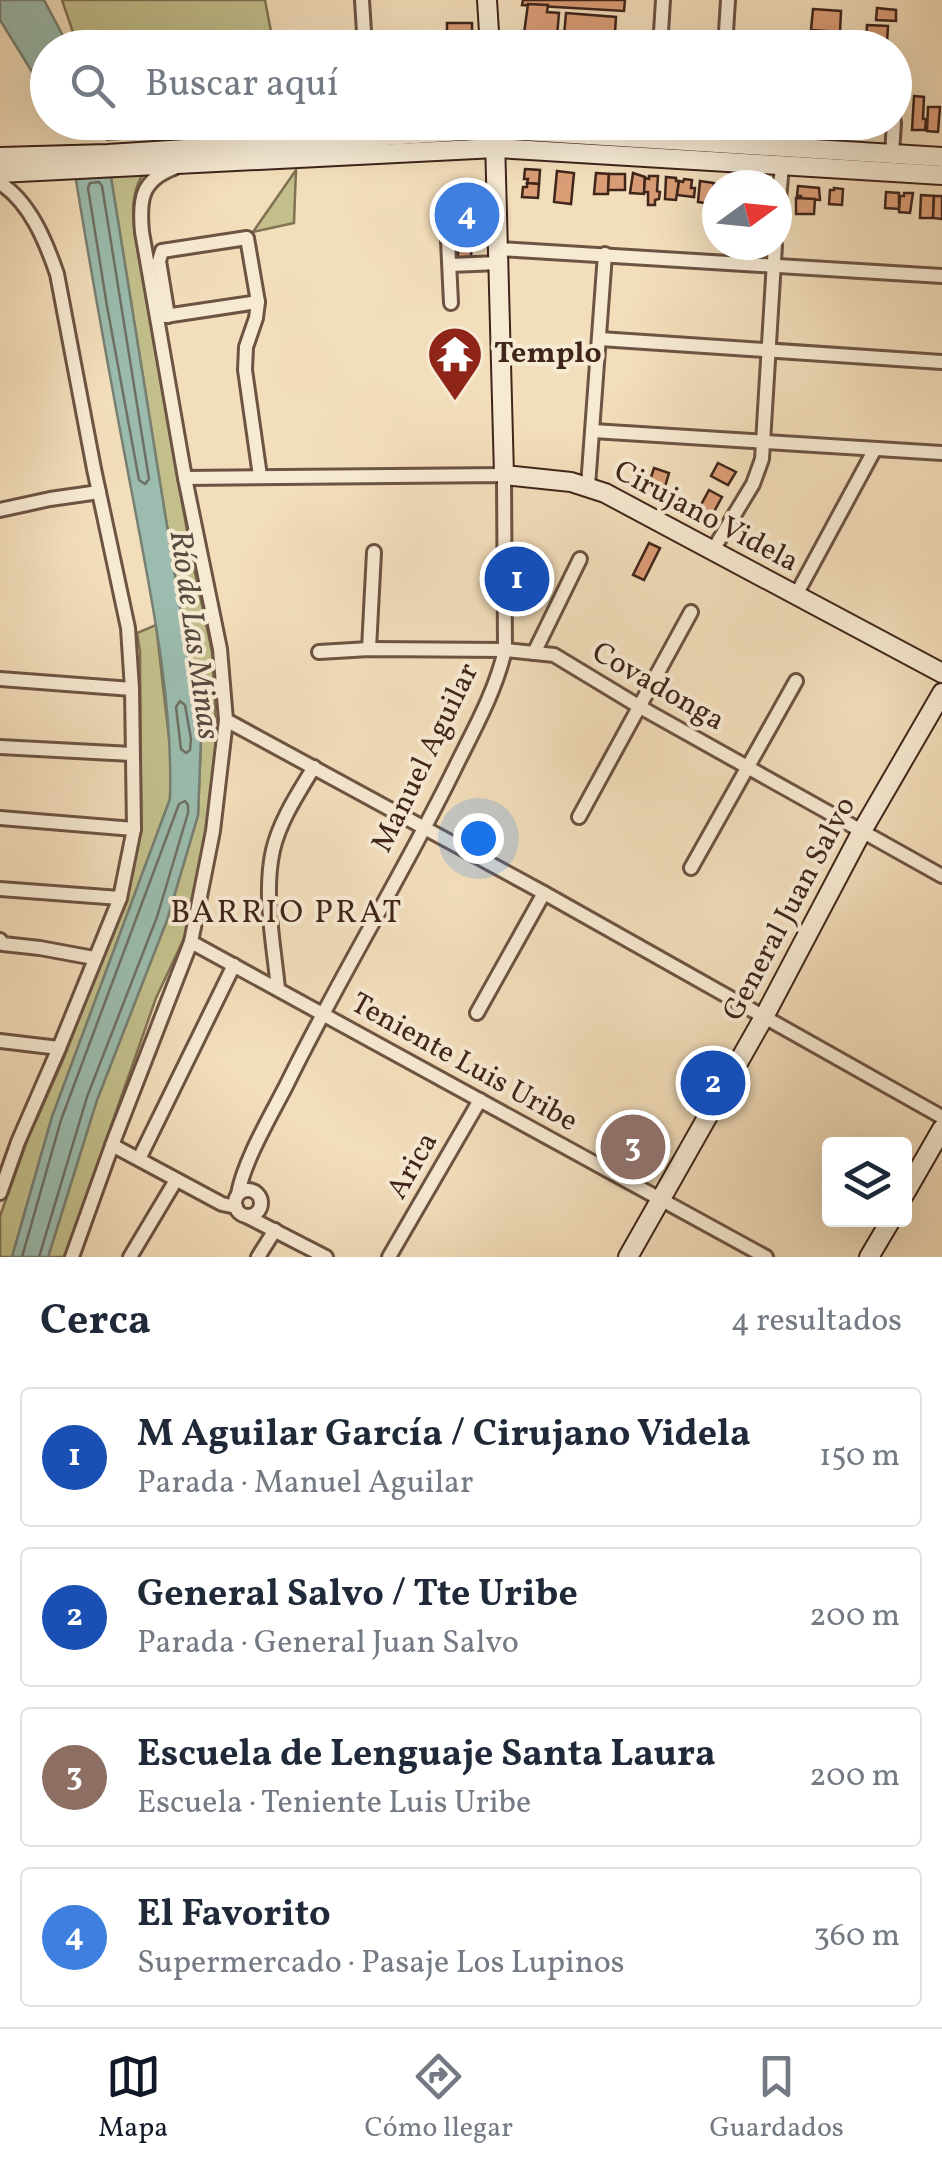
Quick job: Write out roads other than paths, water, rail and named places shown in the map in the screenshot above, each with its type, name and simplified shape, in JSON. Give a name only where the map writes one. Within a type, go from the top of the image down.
[{"type":"main road","points":[[488,0],[489,30]]},
{"type":"main road","points":[[0,172],[44,164],[339,140]]},
{"type":"main road","points":[[109,161],[188,164],[352,140]]},
{"type":"main road","points":[[406,140],[942,175]]},
{"type":"main road","name":"Manuel Aguilar","points":[[495,140],[504,475]]},
{"type":"main road","points":[[708,140],[942,157]]},
{"type":"main road","points":[[0,157],[44,164]]},
{"type":"main road","name":"Cirujano Videla","points":[[504,475],[571,482],[617,498],[942,673]]},
{"type":"main road","name":"General Juan Salvo","points":[[628,1257],[942,693]]},
{"type":"main road","points":[[912,1181],[942,1129]]},
{"type":"main road","points":[[869,1257],[887,1227]]},
{"type":"street","points":[[362,0],[364,30]]},
{"type":"street","points":[[661,30],[663,0]]},
{"type":"street","points":[[727,30],[728,0]]},
{"type":"street","points":[[892,154],[893,140]]},
{"type":"street","points":[[163,316],[144,245],[143,196],[155,178],[188,164]]},
{"type":"street","points":[[782,165],[782,170]]},
{"type":"street","points":[[0,184],[24,206],[52,262],[128,628],[134,829],[120,898],[59,1048],[5,1161],[0,1193]]},
{"type":"street","points":[[446,200],[450,303]]},
{"type":"street","points":[[72,1257],[191,942],[212,831],[226,720],[220,649],[185,478],[163,316],[159,261],[162,251],[247,238],[258,302],[245,362],[260,476]]},
{"type":"street","points":[[588,486],[605,254]]},
{"type":"street","points":[[450,265],[499,256],[605,254],[942,276]]},
{"type":"street","points":[[713,550],[757,475],[774,260]]},
{"type":"street","points":[[163,316],[258,302]]},
{"type":"street","points":[[600,339],[942,362]]},
{"type":"street","points":[[593,431],[942,453]]},
{"type":"street","points":[[796,595],[875,449]]},
{"type":"street","name":"Cirujano Videla","points":[[185,478],[504,475]]},
{"type":"street","name":"Manuel Aguilar","points":[[240,1206],[240,1184],[258,1143],[322,1014],[426,828],[498,678],[506,650],[504,475]]},
{"type":"street","points":[[0,510],[99,492]]},
{"type":"street","points":[[369,649],[374,552]]},
{"type":"street","points":[[534,653],[580,559]]},
{"type":"street","points":[[579,818],[690,612]]},
{"type":"street","name":"Covadonga","points":[[319,652],[506,650],[554,655],[640,708],[942,876]]},
{"type":"street","points":[[0,679],[132,688]]},
{"type":"street","points":[[691,868],[796,680]]},
{"type":"street","points":[[226,720],[942,1117]]},
{"type":"street","points":[[0,746],[132,754]]},
{"type":"street","points":[[278,989],[269,884],[273,848],[314,767]]},
{"type":"street","points":[[0,818],[134,829]]},
{"type":"street","points":[[0,889],[120,898]]},
{"type":"street","points":[[478,1013],[544,893]]},
{"type":"street","name":"Teniente Luis Uribe","points":[[191,942],[766,1257]]},
{"type":"street","points":[[1,943],[94,958]]},
{"type":"street","points":[[139,1159],[234,965]]},
{"type":"street","points":[[0,1041],[59,1048]]},
{"type":"street","name":"Arica","points":[[389,1257],[480,1100]]},
{"type":"street","name":"Manuel Aguilar","points":[[258,1143],[256,1171],[260,1198]]},
{"type":"street","points":[[112,1145],[222,1204],[240,1206],[255,1214],[260,1198]]},
{"type":"street","points":[[130,1257],[176,1180]]},
{"type":"street","points":[[240,1206],[250,1190],[260,1198],[274,1230]]},
{"type":"street","points":[[240,1206],[274,1230],[326,1257]]},
{"type":"street","points":[[258,1257],[274,1230]]},
{"type":"water","points":[[0,0],[44,0],[60,30],[30,30],[30,69],[0,20]]},
{"type":"water","points":[[110,171],[201,738],[198,815],[167,920],[97,1100],[48,1257],[12,1257],[52,1117],[170,799],[160,651],[75,174]]},
{"type":"place","name":"El Favorito","points":[[467,215]]},
{"type":"place","name":"Templo","points":[[455,403]]},
{"type":"place","name":"M Aguilar García / Cirujano Videla","points":[[517,579]]},
{"type":"place","name":"General Salvo / Tte Uribe","points":[[713,1083]]},
{"type":"place","name":"Escuela de Lenguaje Santa Laura","points":[[633,1147]]},
{"type":"district","name":"BARRIO PRAT","points":[[287,914]]},
{"type":"water label","name":"Río de Las Minas","points":[[193,635]]}]
